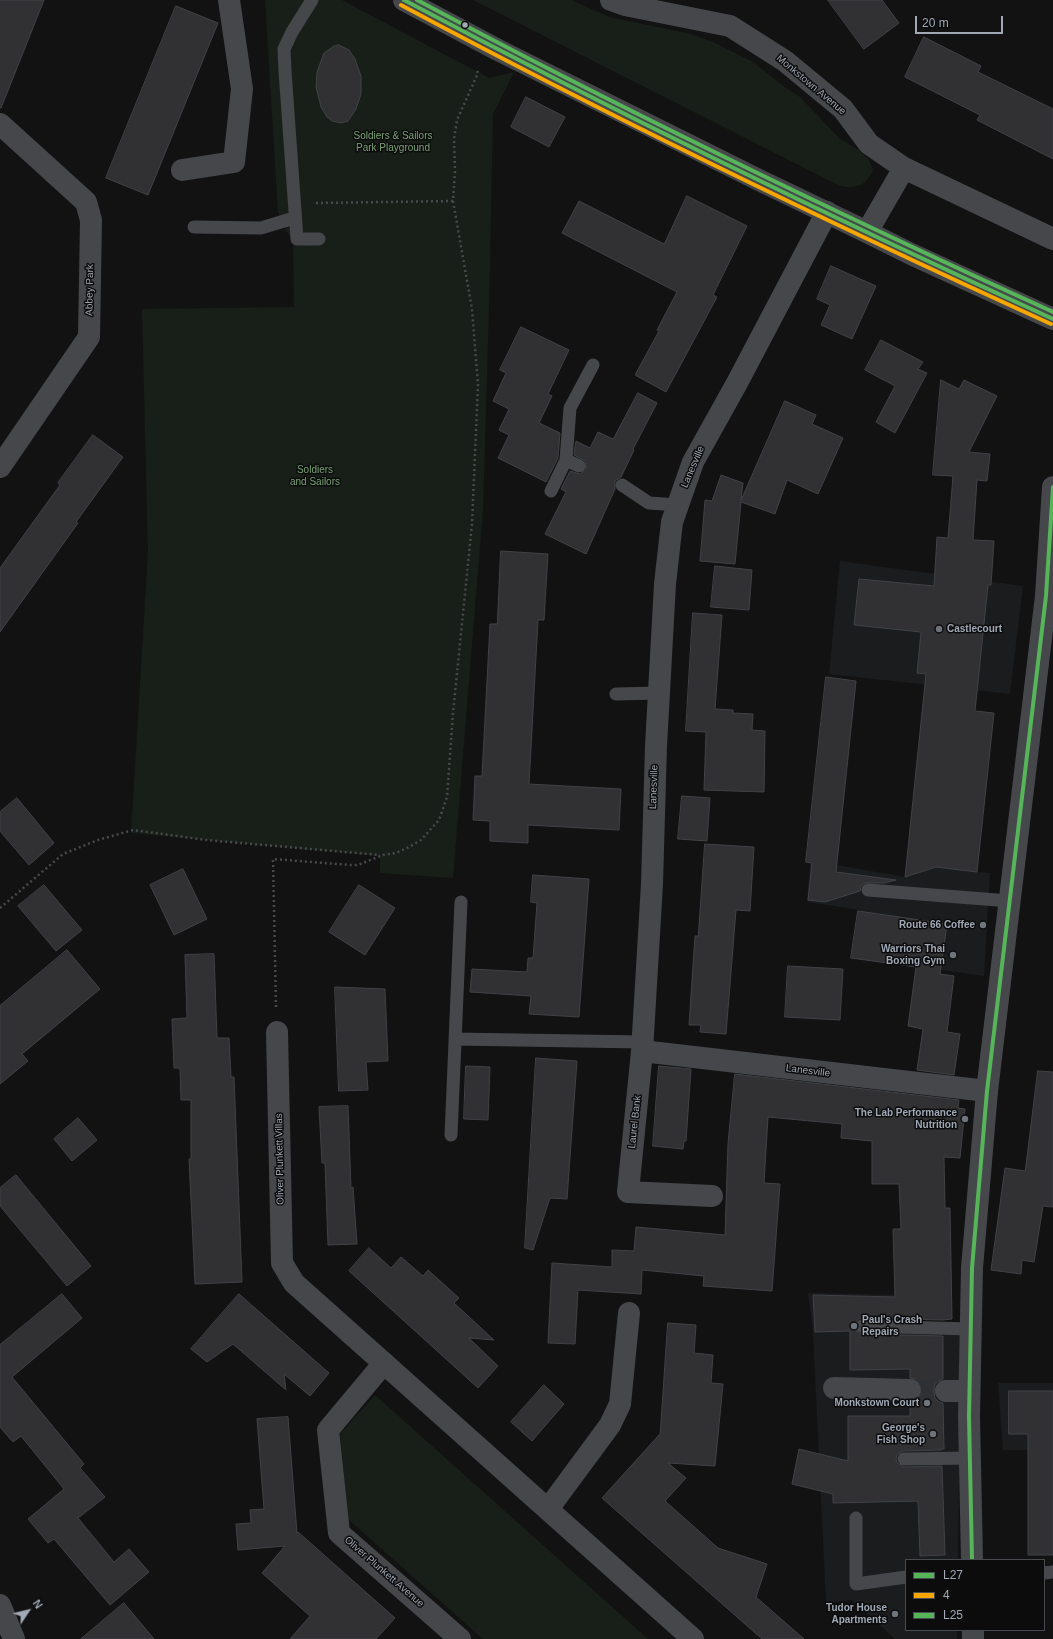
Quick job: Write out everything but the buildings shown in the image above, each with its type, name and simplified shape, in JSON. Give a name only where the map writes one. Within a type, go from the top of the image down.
[{"type":"street","points":[[182,170],[234,162],[242,89],[229,0]]},
{"type":"street","points":[[404,0],[505,54],[761,181],[911,254],[1053,319]]},
{"type":"street","name":"Monkstown Avenue","points":[[611,0],[625,5],[730,26],[785,61],[843,109],[869,144],[904,168],[1053,239]]},
{"type":"street","name":"Abbey Park","points":[[0,124],[86,202],[91,220],[89,337],[0,467]]},
{"type":"street","points":[[867,232],[904,168]]},
{"type":"street","name":"Lanesville","points":[[827,212],[693,462],[672,522],[665,584],[655,754],[652,884],[642,1047],[987,1091]]},
{"type":"street","points":[[972,1559],[969,1391],[972,1268],[987,1091],[1046,596],[1053,486]]},
{"type":"street","name":"Oliver Plunkett Villas","points":[[277,1032],[282,1263],[294,1283],[384,1363]]},
{"type":"street","name":"Laurel Bank","points":[[642,1047],[628,1192],[712,1196]]},
{"type":"street","points":[[548,1509],[610,1425],[620,1404],[629,1313]]},
{"type":"street","points":[[384,1363],[693,1639]]},
{"type":"street","name":"Oliver Plunkett Avenue","points":[[384,1363],[328,1430],[340,1532],[446,1634]]},
{"type":"street","points":[[834,1388],[910,1390]]},
{"type":"street","points":[[946,1391],[969,1391]]},
{"type":"street","points":[[0,1605],[9,1636]]},
{"type":"lane","points":[[312,0],[292,32],[284,50],[294,218],[297,239],[319,239]]},
{"type":"lane","points":[[194,227],[261,228],[294,218]]},
{"type":"lane","points":[[551,491],[566,460],[570,408],[593,365]]},
{"type":"lane","points":[[566,460],[579,466]]},
{"type":"lane","points":[[622,485],[649,503],[678,505]]},
{"type":"lane","points":[[616,694],[659,693]]},
{"type":"lane","points":[[868,890],[1010,901]]},
{"type":"lane","points":[[451,1135],[461,902]]},
{"type":"lane","points":[[455,1039],[642,1047]]},
{"type":"lane","points":[[862,1326],[971,1330]]},
{"type":"lane","points":[[904,1459],[970,1458]]},
{"type":"lane","points":[[856,1518],[856,1584],[905,1577]]},
{"type":"path","points":[[277,1032],[273,859],[350,865],[358,864],[383,855],[396,853],[421,840],[440,820],[447,797],[453,713],[472,524],[478,385],[472,309],[453,201],[455,129],[466,98],[478,73]]},
{"type":"path","points":[[294,204],[453,201]]},
{"type":"path","points":[[0,908],[63,854],[98,840],[133,830],[206,840],[383,855]]},
{"type":"shaded area","points":[[840,561],[1023,586],[1010,694],[829,674]]},
{"type":"shaded area","points":[[810,863],[837,865],[905,877],[936,867],[990,873],[984,976],[858,958],[860,910],[807,902]]},
{"type":"shaded area","points":[[808,1293],[911,1295],[913,1329],[961,1331],[958,1559],[905,1559],[905,1631],[957,1631],[957,1639],[895,1639],[852,1600],[826,1603],[813,1333]]},
{"type":"shaded area","points":[[998,1383],[1053,1383],[1053,1450],[1003,1450]]},
{"type":"green space","name":"Soldiers and Sailors","points":[[265,0],[342,0],[489,78],[514,72],[493,114],[483,509],[453,878],[380,873],[380,856],[131,833],[148,552],[142,309],[294,307],[293,240],[286,231],[278,212]]},
{"type":"green space","points":[[473,0],[571,0],[609,17],[691,34],[713,42],[753,62],[800,97],[840,139],[859,150],[869,160],[873,170],[864,183],[855,187],[838,185]]},
{"type":"green space","points":[[375,1395],[648,1639],[483,1639],[348,1519],[340,1434]]},
{"type":"tunnel","points":[[910,1390],[946,1391]]},
{"type":"transit line","name":"L27","points":[[404,0],[564,83],[726,164],[889,243],[1053,319]]},
{"type":"transit line","name":"L25","points":[[417,0],[574,82],[732,161],[892,238],[1053,312]]},
{"type":"transit line","name":"4","points":[[401,5],[561,89],[723,170],[1051,324]]},
{"type":"transit line","name":"L27","points":[[972,1559],[969,1416],[972,1268],[987,1091],[1046,596],[1053,487]]},
{"type":"place","name":"Castlecourt","points":[[939,629]]},
{"type":"place","name":"Route 66 Coffee","points":[[983,925]]},
{"type":"place","name":"Warriors Thai Boxing Gym","points":[[953,955]]},
{"type":"place","name":"The Lab Performance Nutrition","points":[[965,1119]]},
{"type":"place","name":"Paul's Crash Repairs","points":[[854,1326]]},
{"type":"place","name":"Monkstown Court","points":[[927,1403]]},
{"type":"place","name":"George's Fish Shop","points":[[933,1434]]},
{"type":"place","name":"Tudor House Apartments","points":[[895,1614]]},
{"type":"park label","name":"Soldiers & Sailors Park Playground","points":[[393,142]]}]
